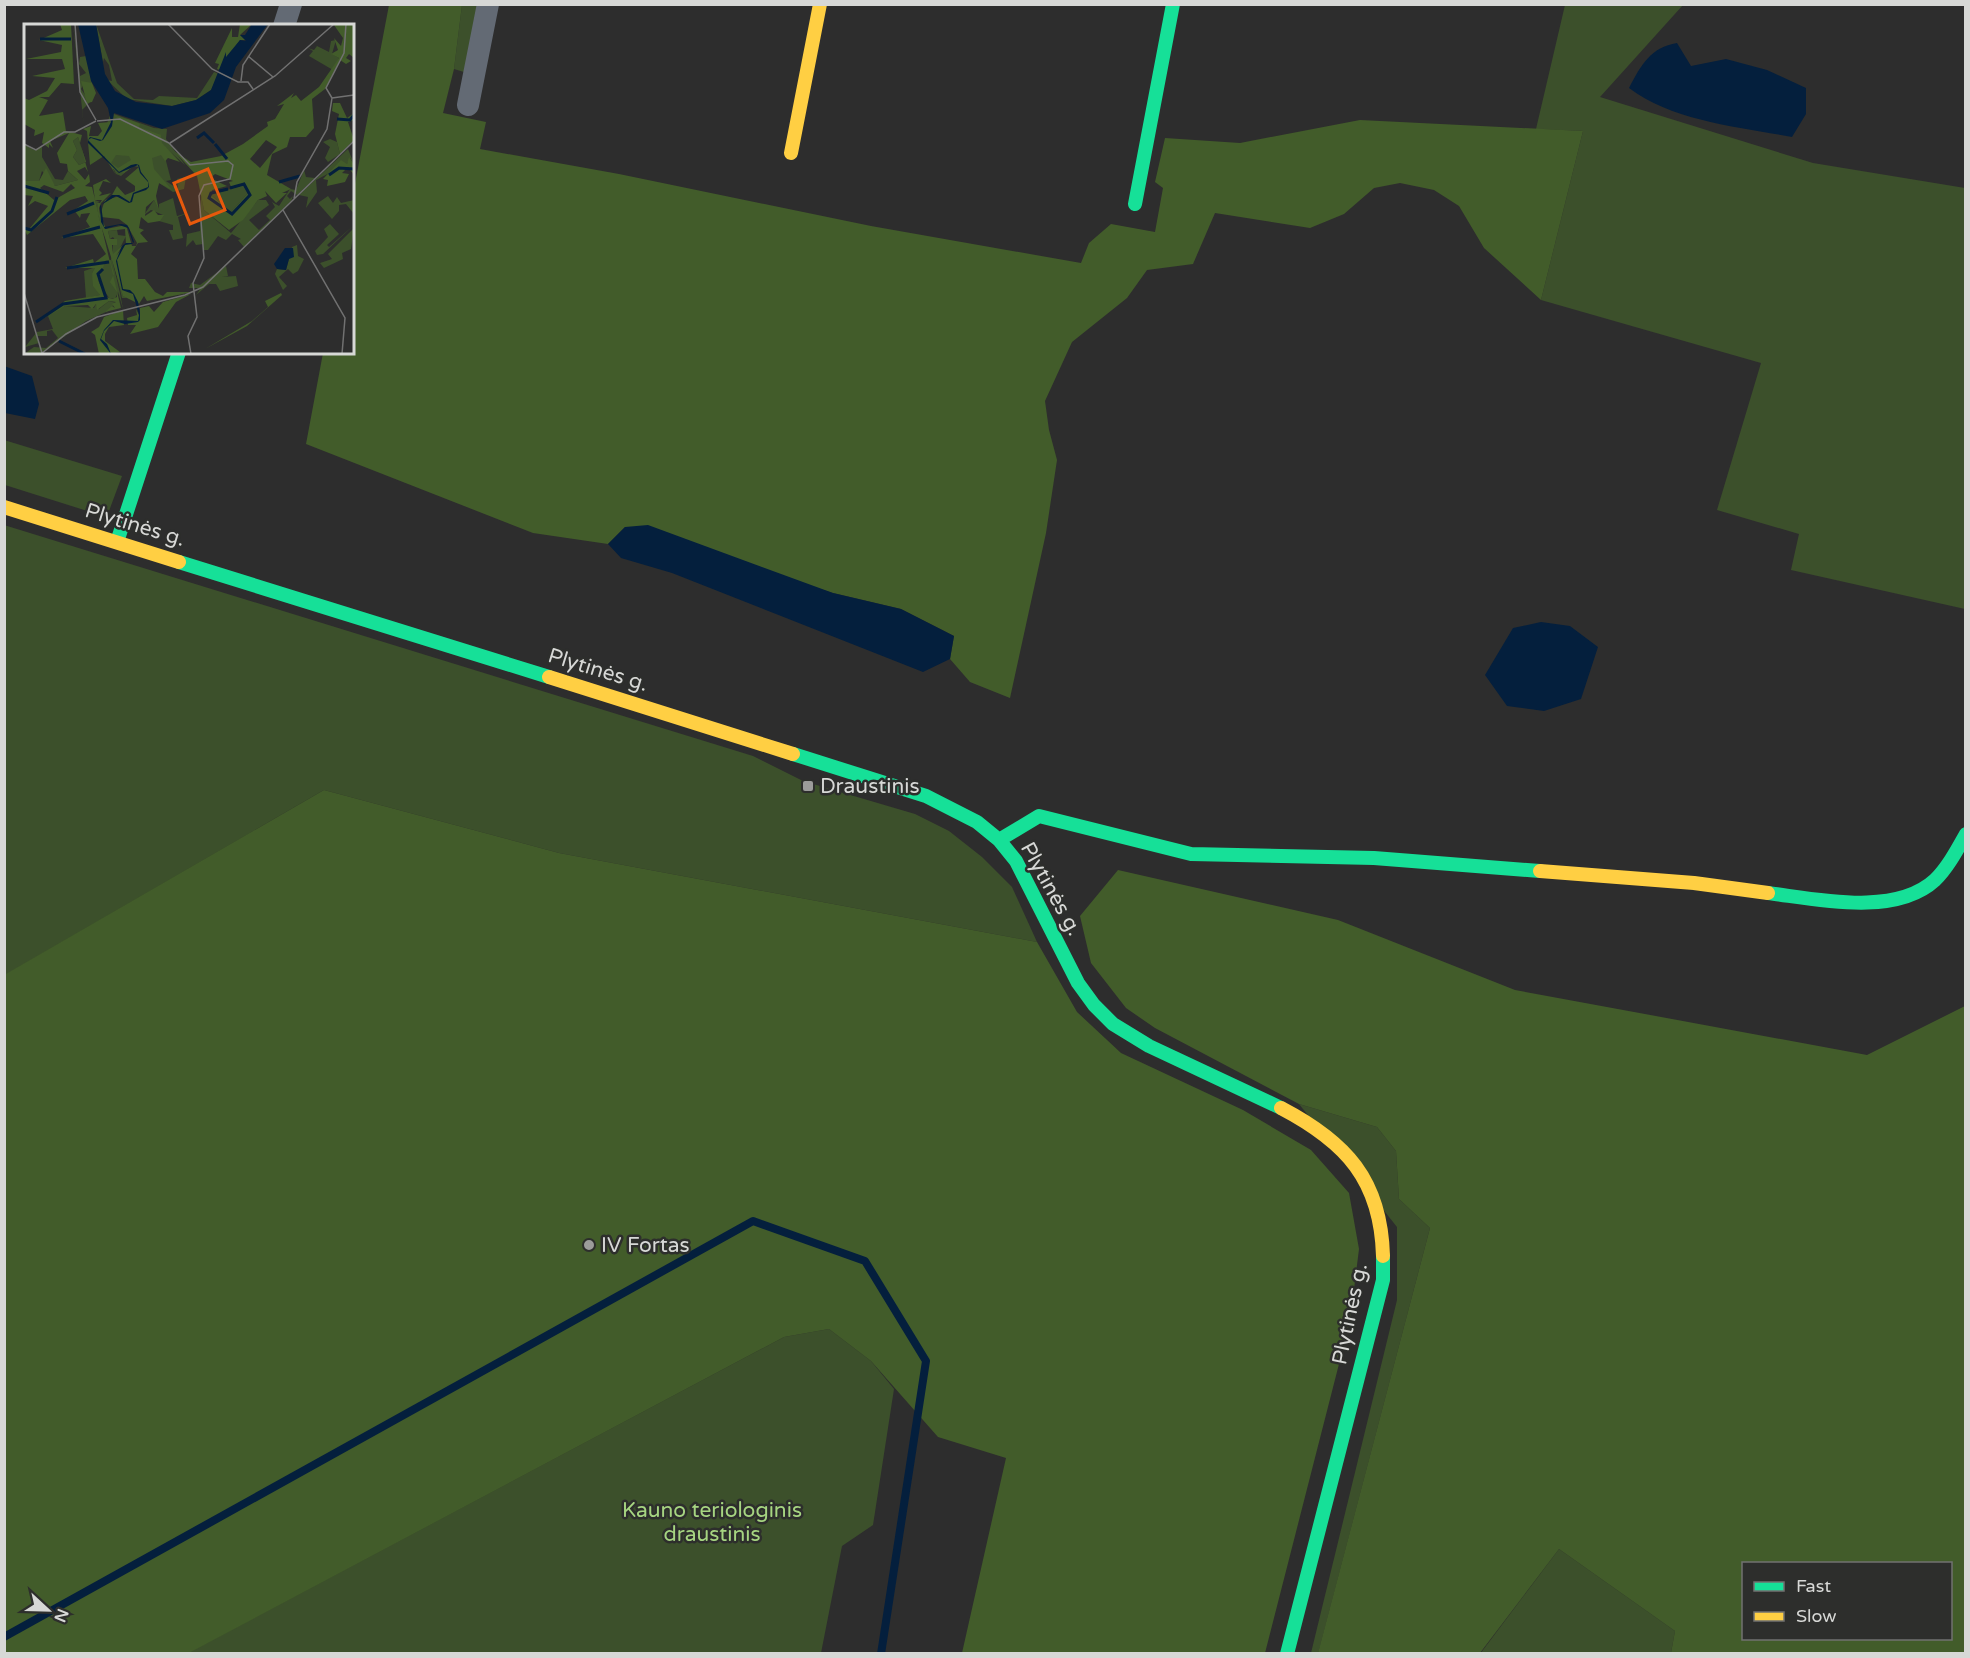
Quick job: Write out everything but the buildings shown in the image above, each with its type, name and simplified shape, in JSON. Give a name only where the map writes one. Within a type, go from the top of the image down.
[{"type":"main road","points":[[791,153],[820,4]]},
{"type":"main road","points":[[1135,204],[1173,4]]},
{"type":"main road","points":[[117,542],[177,354]]},
{"type":"main road","name":"Plytinės g.","points":[[4,507],[899,787],[937,800],[963,814],[999,840],[1031,889],[1081,988],[1114,1026],[1143,1043],[1287,1113],[1314,1129],[1345,1152],[1357,1166],[1376,1200],[1383,1224],[1383,1280],[1287,1653]]},
{"type":"main road","points":[[999,840],[1039,816],[1191,854],[1374,858],[1694,882],[1841,902],[1877,902],[1911,895],[1934,881],[1950,862],[1965,834]]},
{"type":"street","points":[[285,24],[291,4]]},
{"type":"street","points":[[468,105],[488,4]]},
{"type":"green space","points":[[389,5],[462,5],[454,69],[443,113],[486,122],[480,149],[619,174],[871,226],[1081,263],[1089,243],[1111,224],[1155,232],[1163,188],[1155,182],[1165,138],[1240,143],[1360,120],[1583,131],[1541,300],[1484,248],[1459,206],[1434,190],[1400,183],[1374,188],[1344,214],[1310,228],[1215,213],[1193,264],[1147,270],[1127,298],[1072,342],[1045,401],[1049,430],[1057,460],[1046,533],[1010,698],[970,682],[950,659],[954,636],[901,609],[833,593],[625,527],[608,544],[533,533],[306,444],[323,354],[354,354],[354,189]]},
{"type":"green space","points":[[462,5],[478,5],[464,72],[454,69]]},
{"type":"green space","points":[[1565,5],[1683,5],[1600,97],[1813,163],[1965,188],[1965,609],[1791,570],[1799,534],[1717,510],[1761,363],[1541,300],[1583,131],[1536,129]]},
{"type":"green space","points":[[4,440],[122,476],[109,511],[100,515],[5,485]]},
{"type":"green space","points":[[4,525],[753,756],[803,781],[915,814],[949,831],[982,857],[1012,887],[1037,942],[559,853],[324,790],[5,975]]},
{"type":"green space","points":[[324,790],[559,853],[1037,942],[1077,1012],[1121,1053],[1243,1110],[1311,1150],[1349,1193],[1359,1249],[1350,1321],[1265,1653],[962,1653],[1006,1458],[938,1437],[871,1361],[829,1329],[784,1337],[189,1653],[5,1653],[4,975]]},
{"type":"green space","points":[[1118,870],[1338,920],[1515,990],[1867,1055],[1965,1006],[1965,1653],[1671,1653],[1675,1631],[1559,1549],[1480,1653],[1318,1653],[1430,1228],[1399,1199],[1396,1151],[1377,1127],[1299,1104],[1155,1028],[1126,1008],[1091,963],[1080,916]]},
{"type":"green space","points":[[1299,1104],[1377,1127],[1396,1151],[1399,1199],[1430,1228],[1318,1654],[1311,1653],[1397,1300],[1397,1227]]},
{"type":"green space","name":"Kauno teriologinis draustinis","points":[[829,1329],[871,1361],[894,1389],[873,1525],[842,1546],[821,1653],[186,1654],[784,1337]]},
{"type":"green space","points":[[1559,1549],[1675,1631],[1671,1653],[1480,1654]]},
{"type":"water","points":[[1677,43],[1691,66],[1726,59],[1767,70],[1806,88],[1806,114],[1792,137],[1728,126],[1686,115],[1646,99],[1629,88],[1648,58],[1660,48]]},
{"type":"water","points":[[4,366],[32,376],[39,404],[35,419],[5,413]]},
{"type":"water","points":[[648,525],[833,593],[901,609],[954,636],[950,659],[923,672],[672,573],[621,558],[608,544],[625,527]]},
{"type":"water","points":[[1541,622],[1570,626],[1598,647],[1581,699],[1544,711],[1507,706],[1485,675],[1513,628]]},
{"type":"waterway","points":[[4,1637],[753,1221],[865,1261],[926,1361],[881,1654]]},
{"type":"traffic: fast","points":[[1135,204],[1173,4]]},
{"type":"traffic: fast","points":[[117,542],[178,354]]},
{"type":"traffic: fast","points":[[179,562],[549,677]]},
{"type":"traffic: fast","points":[[793,754],[926,796],[977,822],[999,840],[1016,861],[1078,983],[1094,1005],[1113,1024],[1149,1046],[1281,1108]]},
{"type":"traffic: fast","points":[[999,840],[1039,816],[1191,854],[1374,858],[1540,871]]},
{"type":"traffic: fast","points":[[1768,893],[1855,903],[1899,898],[1918,891],[1935,880],[1948,864],[1966,834]]},
{"type":"traffic: fast","points":[[1287,1654],[1383,1280],[1383,1256]]},
{"type":"traffic: slow","points":[[791,153],[820,4]]},
{"type":"traffic: slow","points":[[4,507],[179,562]]},
{"type":"traffic: slow","points":[[549,677],[793,754]]},
{"type":"traffic: slow","points":[[1540,871],[1694,883],[1768,893]]},
{"type":"traffic: slow","points":[[1281,1108],[1324,1135],[1356,1166],[1375,1206],[1381,1229],[1383,1256]]},
{"type":"place","name":"Draustinis","points":[[808,786]]},
{"type":"place","name":"IV Fortas","points":[[589,1245]]}]
